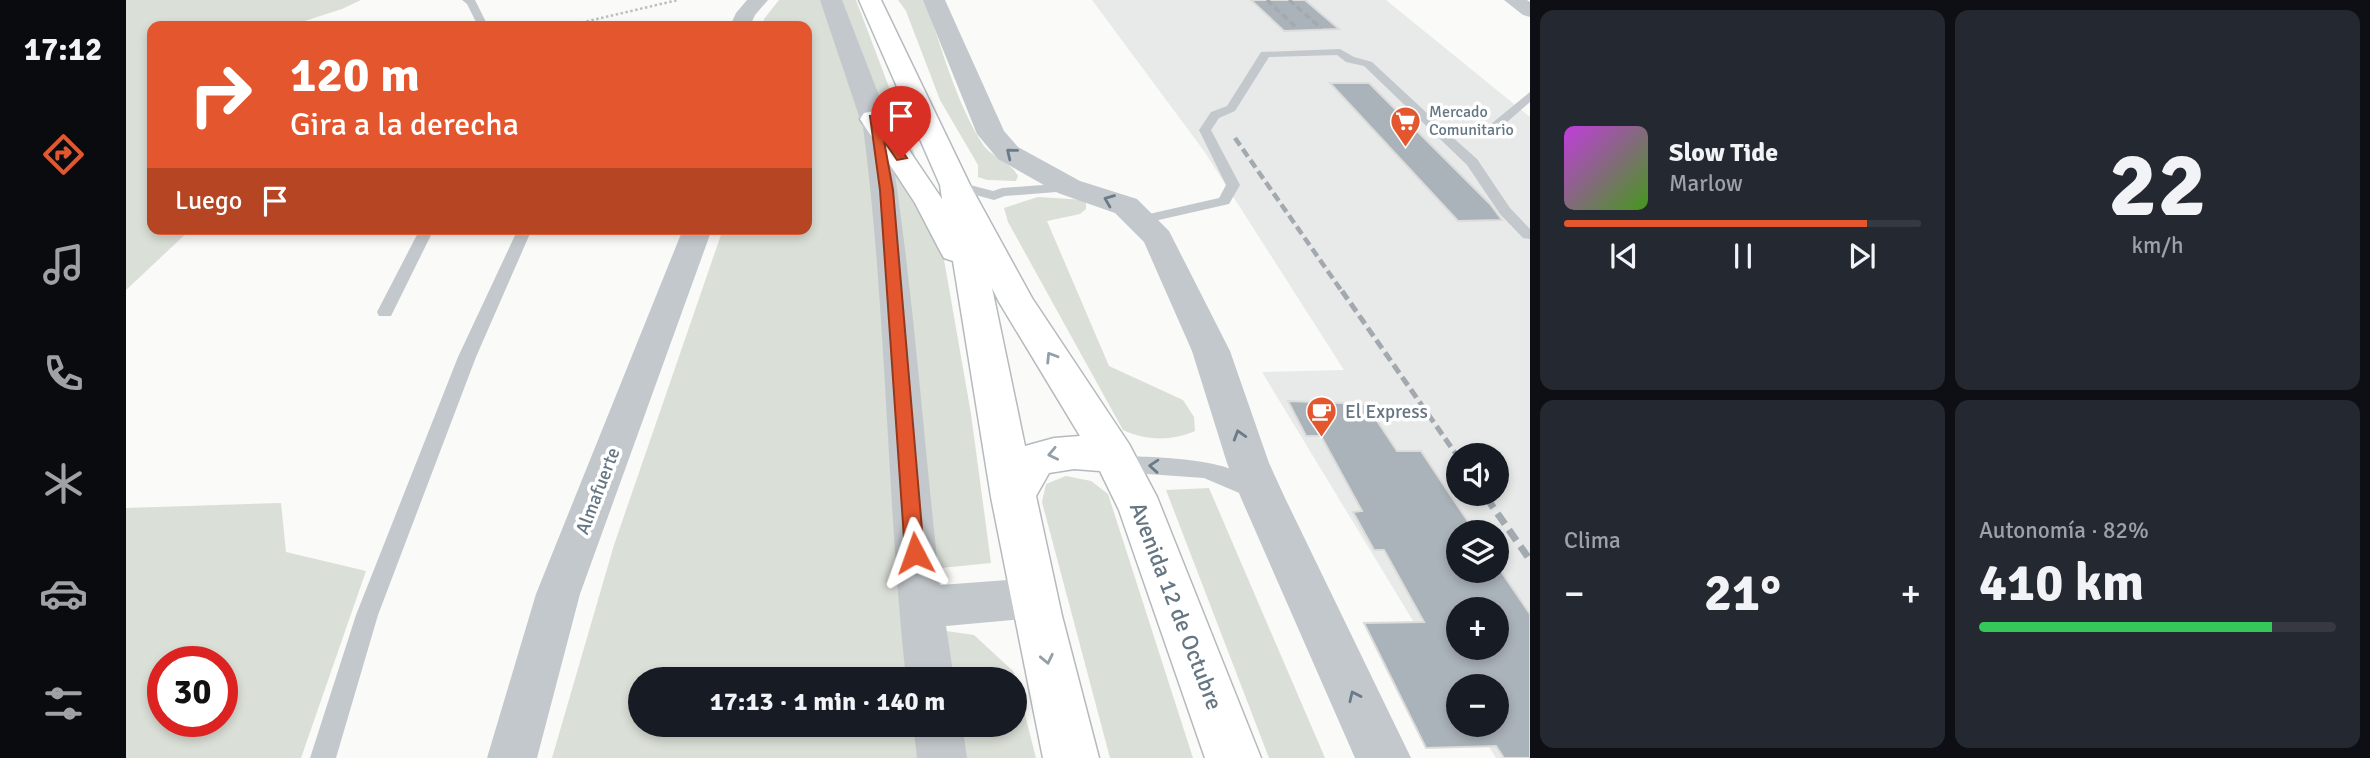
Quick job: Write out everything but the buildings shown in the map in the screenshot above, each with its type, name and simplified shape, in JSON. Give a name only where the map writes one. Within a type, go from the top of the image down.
[{"type":"main road","name":"Avenida 12 de Octubre","points":[[870,0],[954,186],[1017,302],[1116,460],[1141,510],[1233,758]]},
{"type":"main road","points":[[874,119],[930,203],[977,293]]},
{"type":"main road","name":"Avenida 12 de Octubre","points":[[954,186],[977,293],[1013,497],[1070,758]]},
{"type":"main road","points":[[1013,497],[1034,460],[1055,452],[1085,451],[1116,460]]},
{"type":"street","points":[[742,21],[758,0]]},
{"type":"street","points":[[831,0],[874,119],[886,190],[919,608],[928,667]]},
{"type":"street","points":[[934,0],[991,134],[1008,153],[1069,187],[1126,206],[1158,238],[1211,351],[1248,463],[1263,498],[1383,758]]},
{"type":"street","points":[[1514,0],[1530,11]]},
{"type":"street","name":"Almafuerte","points":[[512,758],[558,594],[696,235]]},
{"type":"street","points":[[919,608],[1034,598]]},
{"type":"street","points":[[939,737],[942,758]]},
{"type":"lane","points":[[467,0],[471,2],[480,21]]},
{"type":"lane","points":[[1141,220],[1224,201],[1233,186],[1205,130],[1215,115],[1231,108],[1265,54],[1340,52],[1350,60],[1368,64],[1472,162],[1505,211],[1528,235]]},
{"type":"lane","points":[[1440,132],[1494,127],[1530,96]]},
{"type":"lane","points":[[954,186],[994,196],[1002,192],[1069,187]]},
{"type":"lane","points":[[385,312],[424,235]]},
{"type":"lane","points":[[323,758],[372,602],[467,357],[522,235]]},
{"type":"lane","points":[[1116,460],[1210,470],[1231,477],[1263,498]]},
{"type":"path","points":[[588,21],[678,0]]},
{"type":"shaded area","points":[[126,0],[361,0],[305,21],[147,21],[147,235],[185,235],[126,290]]},
{"type":"shaded area","points":[[779,0],[822,0],[867,126],[914,667],[628,667],[628,737],[920,737],[922,758],[552,758],[614,545],[721,235],[812,235],[812,21],[763,21]]},
{"type":"shaded area","points":[[840,0],[856,0],[923,177],[880,115]]},
{"type":"shaded area","points":[[898,0],[925,0],[964,110],[986,148],[1010,166],[1018,176],[1016,181],[978,177],[978,165],[940,100],[906,11]]},
{"type":"shaded area","points":[[1092,0],[1386,0],[1530,117],[1530,758],[1496,758],[1483,737],[1509,737],[1509,674],[1446,675],[1262,372],[1344,370],[1204,151]]},
{"type":"shaded area","points":[[889,154],[942,248],[971,414],[991,563],[940,568],[931,565]]},
{"type":"shaded area","points":[[1038,197],[1086,200],[1086,209],[1080,214],[1047,221],[1109,366],[1183,400],[1194,417],[1195,431],[1177,437],[1159,438],[1123,430],[1008,222],[1004,208]]},
{"type":"shaded area","points":[[1066,476],[1091,481],[1108,494],[1193,758],[1110,758],[1042,502],[1046,484]]},
{"type":"shaded area","points":[[1209,488],[1325,758],[1269,758],[1166,490]]},
{"type":"shaded area","points":[[281,503],[286,552],[366,571],[301,758],[126,758],[126,508]]},
{"type":"shaded area","points":[[939,630],[974,635],[1009,667],[945,667]]},
{"type":"shaded area","points":[[1027,723],[1036,758],[960,758],[957,737],[1027,737]]},
{"type":"railway","points":[[1267,0],[1297,28]]},
{"type":"railway","points":[[1289,0],[1321,28]]},
{"type":"railway","points":[[1235,138],[1343,293]]},
{"type":"railway","points":[[1342,291],[1448,443]]},
{"type":"railway","points":[[1492,506],[1530,560]]},
{"type":"place","name":"Mercado Comunitario","points":[[1406,148]]},
{"type":"place","name":"El Express","points":[[1322,439]]},
{"type":"route","points":[[901,158],[874,119],[886,190],[915,553]]}]
